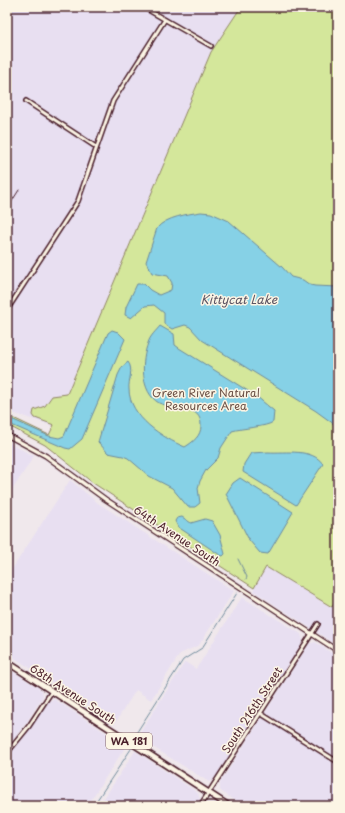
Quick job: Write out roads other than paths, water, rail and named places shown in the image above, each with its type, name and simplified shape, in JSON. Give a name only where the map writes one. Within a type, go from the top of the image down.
[{"type":"main road","name":"68th Avenue South","points":[[7,662],[229,806]]},
{"type":"street","points":[[143,7],[164,21],[211,46]]},
{"type":"street","points":[[7,310],[78,201],[113,101],[164,21]]},
{"type":"street","points":[[26,101],[96,147]]},
{"type":"street","name":"64th Avenue South","points":[[7,435],[46,456],[111,503],[338,651]]},
{"type":"street","name":"South 216th Street","points":[[200,806],[318,624]]},
{"type":"street","points":[[7,753],[52,691]]},
{"type":"street","points":[[260,714],[338,762]]},
{"type":"water","name":"Kittycat Lake","points":[[201,212],[211,213],[229,221],[282,267],[291,277],[303,280],[310,285],[338,287],[338,427],[316,411],[202,340],[190,327],[185,325],[172,329],[164,324],[164,313],[154,305],[145,306],[131,318],[125,315],[126,307],[137,284],[144,284],[150,290],[159,295],[171,290],[172,283],[168,276],[152,273],[146,262],[157,228],[161,224],[171,219]]},
{"type":"water","points":[[160,326],[174,334],[175,345],[179,348],[256,396],[274,411],[273,422],[270,424],[232,431],[221,448],[218,458],[206,470],[200,481],[198,488],[200,503],[195,507],[188,507],[172,488],[149,476],[128,458],[108,453],[98,442],[118,375],[122,367],[128,362],[131,368],[129,386],[131,399],[135,409],[149,425],[167,438],[185,447],[194,441],[200,433],[200,419],[197,414],[185,408],[159,403],[148,392],[145,384],[143,367],[146,350],[150,338]]},
{"type":"water","points":[[112,330],[118,332],[125,339],[82,439],[70,449],[65,448],[7,423],[7,417],[49,436],[59,438],[64,436],[108,333]]},
{"type":"water","points":[[251,453],[306,453],[318,459],[323,464],[296,505],[243,472],[244,464]]},
{"type":"water","points":[[240,478],[293,512],[268,554],[260,553],[249,540],[226,494],[233,483]]},
{"type":"water","points":[[182,517],[191,523],[205,519],[212,521],[220,535],[225,554],[223,556],[220,555],[178,527],[175,521],[177,518]]},
{"type":"waterway","points":[[238,559],[247,577],[246,579]]},
{"type":"waterway","points":[[135,735],[183,660],[202,648],[237,593]]},
{"type":"waterway","points":[[93,806],[131,749]]},
{"type":"railway","points":[[7,209],[19,190]]},
{"type":"park label","name":"Green River Natural Resources Area","points":[[206,399]]}]
